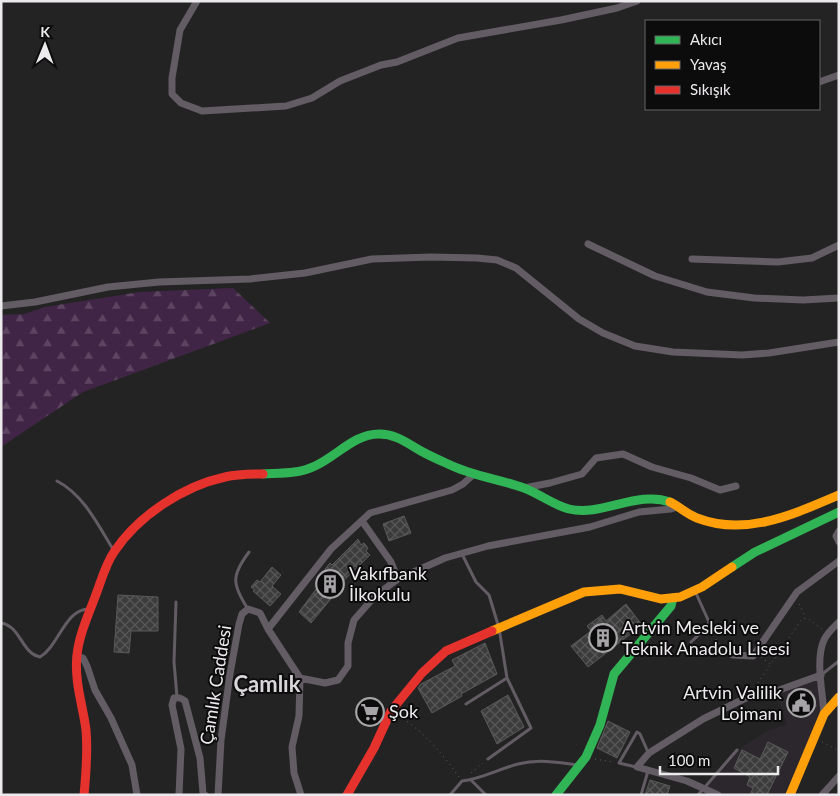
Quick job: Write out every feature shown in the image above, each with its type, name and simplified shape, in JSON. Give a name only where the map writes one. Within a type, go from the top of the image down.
[{"type":"street","points":[[198,1],[180,30],[173,70],[172,94],[181,103],[202,111],[286,106],[312,98],[340,81],[397,62],[458,38],[561,20],[618,8],[637,1]]},
{"type":"street","points":[[820,82],[839,75]]},
{"type":"street","points":[[588,244],[655,276],[707,292],[754,298],[803,300],[839,298]]},
{"type":"street","points":[[692,259],[778,262],[812,258],[839,245]]},
{"type":"street","points":[[1,306],[36,302],[117,286],[159,282],[250,279],[304,273],[372,259],[431,256],[497,260],[516,268],[584,323],[635,346],[673,352],[742,355],[839,342]]},
{"type":"street","points":[[84,795],[87,748],[76,673],[76,656],[90,609],[114,551],[137,526],[160,507],[186,491],[222,477],[241,474],[302,471],[326,461],[352,442],[367,435],[392,435],[450,465],[524,488],[557,505],[582,511],[657,500],[668,501],[686,514],[706,522],[749,526],[778,519],[839,495]]},
{"type":"street","points":[[524,488],[582,474],[596,458],[623,454],[652,467],[692,478],[720,490],[736,486]]},
{"type":"street","points":[[268,628],[331,549],[370,514],[452,490],[463,484],[474,474]]},
{"type":"street","points":[[301,795],[294,773],[292,747],[298,716],[300,678],[325,682],[338,680],[348,666],[348,643],[354,620],[375,596],[398,579],[461,553],[488,546],[590,527],[639,512],[678,507]]},
{"type":"street","points":[[346,795],[374,748],[391,711],[422,672],[446,651],[573,596],[598,590],[620,589],[661,600],[673,598],[695,590],[755,552],[839,512]]},
{"type":"street","points":[[362,521],[390,562],[398,579]]},
{"type":"street","points":[[839,531],[836,536],[839,542]]},
{"type":"street","points":[[732,655],[750,657],[757,653],[794,596],[839,561]]},
{"type":"street","points":[[556,795],[586,757],[600,725],[614,674],[671,606],[673,598]]},
{"type":"street","name":"Çamlık Caddesi","points":[[218,795],[230,674],[239,624],[242,614],[248,609],[260,614],[300,678]]},
{"type":"street","points":[[824,714],[821,675],[822,644],[839,622]]},
{"type":"street","points":[[76,656],[83,658],[95,690],[122,741],[132,765],[137,795]]},
{"type":"street","points":[[718,795],[687,781],[637,767],[649,753],[703,719],[753,695],[771,693],[821,675]]},
{"type":"street","points":[[790,795],[824,714],[839,696]]},
{"type":"street","name":"Çamlık Caddesi","points":[[180,795],[181,749],[172,705],[174,698],[177,697],[181,697],[185,701],[200,758],[203,793],[205,795]]},
{"type":"street","points":[[822,795],[839,776]]},
{"type":"lane","points":[[57,481],[70,489],[79,498],[114,551]]},
{"type":"lane","points":[[248,609],[239,595],[236,577],[237,568],[249,552]]},
{"type":"lane","points":[[461,553],[476,582],[489,595],[499,628],[507,678],[531,728],[488,760]]},
{"type":"lane","points":[[691,642],[707,627],[709,619],[695,590]]},
{"type":"lane","points":[[176,602],[174,662],[177,697]]},
{"type":"lane","points":[[1,623],[12,627],[26,646],[40,657],[57,639],[76,612],[82,609],[90,609]]},
{"type":"lane","points":[[821,675],[839,661]]},
{"type":"lane","points":[[466,704],[507,678]]},
{"type":"lane","points":[[637,767],[619,763],[635,733],[640,734],[649,753]]},
{"type":"lane","points":[[698,795],[737,750]]},
{"type":"lane","points":[[450,795],[462,780],[470,780],[526,762],[551,761],[578,766]]},
{"type":"lane","points":[[641,795],[648,770]]},
{"type":"lane","points":[[470,780],[486,795]]},
{"type":"path","points":[[794,596],[806,617],[828,634]]},
{"type":"path","points":[[753,695],[755,685],[800,621],[806,617]]},
{"type":"path","points":[[707,627],[724,651],[732,655]]},
{"type":"path","points":[[757,653],[770,664]]},
{"type":"path","points":[[391,711],[408,722],[444,756],[462,780],[488,760]]},
{"type":"path","points":[[814,737],[839,751]]},
{"type":"path","points":[[586,757],[619,763]]},
{"type":"shaded area","points":[[821,675],[824,714],[790,795],[718,795],[704,788],[737,750],[765,732],[787,724],[775,692]]},
{"type":"green space","points":[[233,288],[270,323],[83,392],[1,447],[1,315],[24,314],[45,307],[140,292]]},
{"type":"building","points":[[404,516],[411,533],[389,541],[383,524]]},
{"type":"building","name":"Vakıfbank İlkokulu","points":[[358,539],[361,545],[364,543],[368,548],[366,551],[370,555],[337,587],[339,589],[311,623],[299,612],[326,576],[323,573],[326,571],[325,569],[330,563],[332,565]]},
{"type":"building","points":[[272,567],[281,575],[272,586],[281,594],[270,606],[251,587],[257,580],[260,582]]},
{"type":"building","points":[[118,595],[158,597],[158,631],[131,631],[129,653],[114,652]]},
{"type":"building","name":"Artvin Mesleki ve Teknik Anadolu Lisesi","points":[[626,604],[642,625],[588,667],[571,646],[591,631],[587,626],[602,615],[606,621]]},
{"type":"building","points":[[485,643],[497,674],[432,713],[418,688],[421,684],[455,666],[452,660]]},
{"type":"building","name":"Artvin Valilik Lojmanı","points":[[806,689],[806,691],[811,691],[812,698],[815,698],[816,707],[790,710],[788,694],[796,693],[796,690]]},
{"type":"building","points":[[508,695],[524,727],[497,744],[481,711]]},
{"type":"building","points":[[608,721],[630,732],[617,758],[597,748]]},
{"type":"building","points":[[768,742],[788,752],[767,795],[750,795],[753,788],[747,785],[750,777],[734,768],[742,750],[760,759]]},
{"type":"building","points":[[650,780],[670,786],[667,795],[645,795]]},
{"type":"traffic: fast","points":[[263,474],[290,473],[309,469],[354,441],[370,435],[385,434],[457,468],[524,488],[569,509],[581,511],[594,510],[645,499],[658,499],[670,502]]},
{"type":"traffic: fast","points":[[732,567],[755,552],[839,512]]},
{"type":"traffic: fast","points":[[556,795],[586,757],[600,725],[614,674],[671,606],[673,598]]},
{"type":"traffic: slow","points":[[670,502],[697,518],[715,523],[734,525],[770,521],[839,495]]},
{"type":"traffic: slow","points":[[492,631],[584,592],[620,589],[661,599],[680,597],[702,587],[732,567]]},
{"type":"traffic: slow","points":[[790,795],[824,714],[839,697]]},
{"type":"traffic: jam","points":[[84,795],[87,738],[78,684],[77,655],[84,626],[111,557],[136,526],[163,504],[178,495],[193,487],[225,477],[263,474]]},
{"type":"traffic: jam","points":[[347,795],[374,748],[391,711],[422,673],[446,651],[492,631]]},
{"type":"place","name":"Vakıfbank İlkokulu","points":[[330,584]]},
{"type":"place","name":"Artvin Mesleki ve Teknik Anadolu Lisesi","points":[[603,638]]},
{"type":"place","name":"Artvin Valilik Lojmanı","points":[[801,703]]},
{"type":"place","name":"Şok","points":[[370,712]]},
{"type":"district","name":"Çamlık","points":[[267,684]]}]
